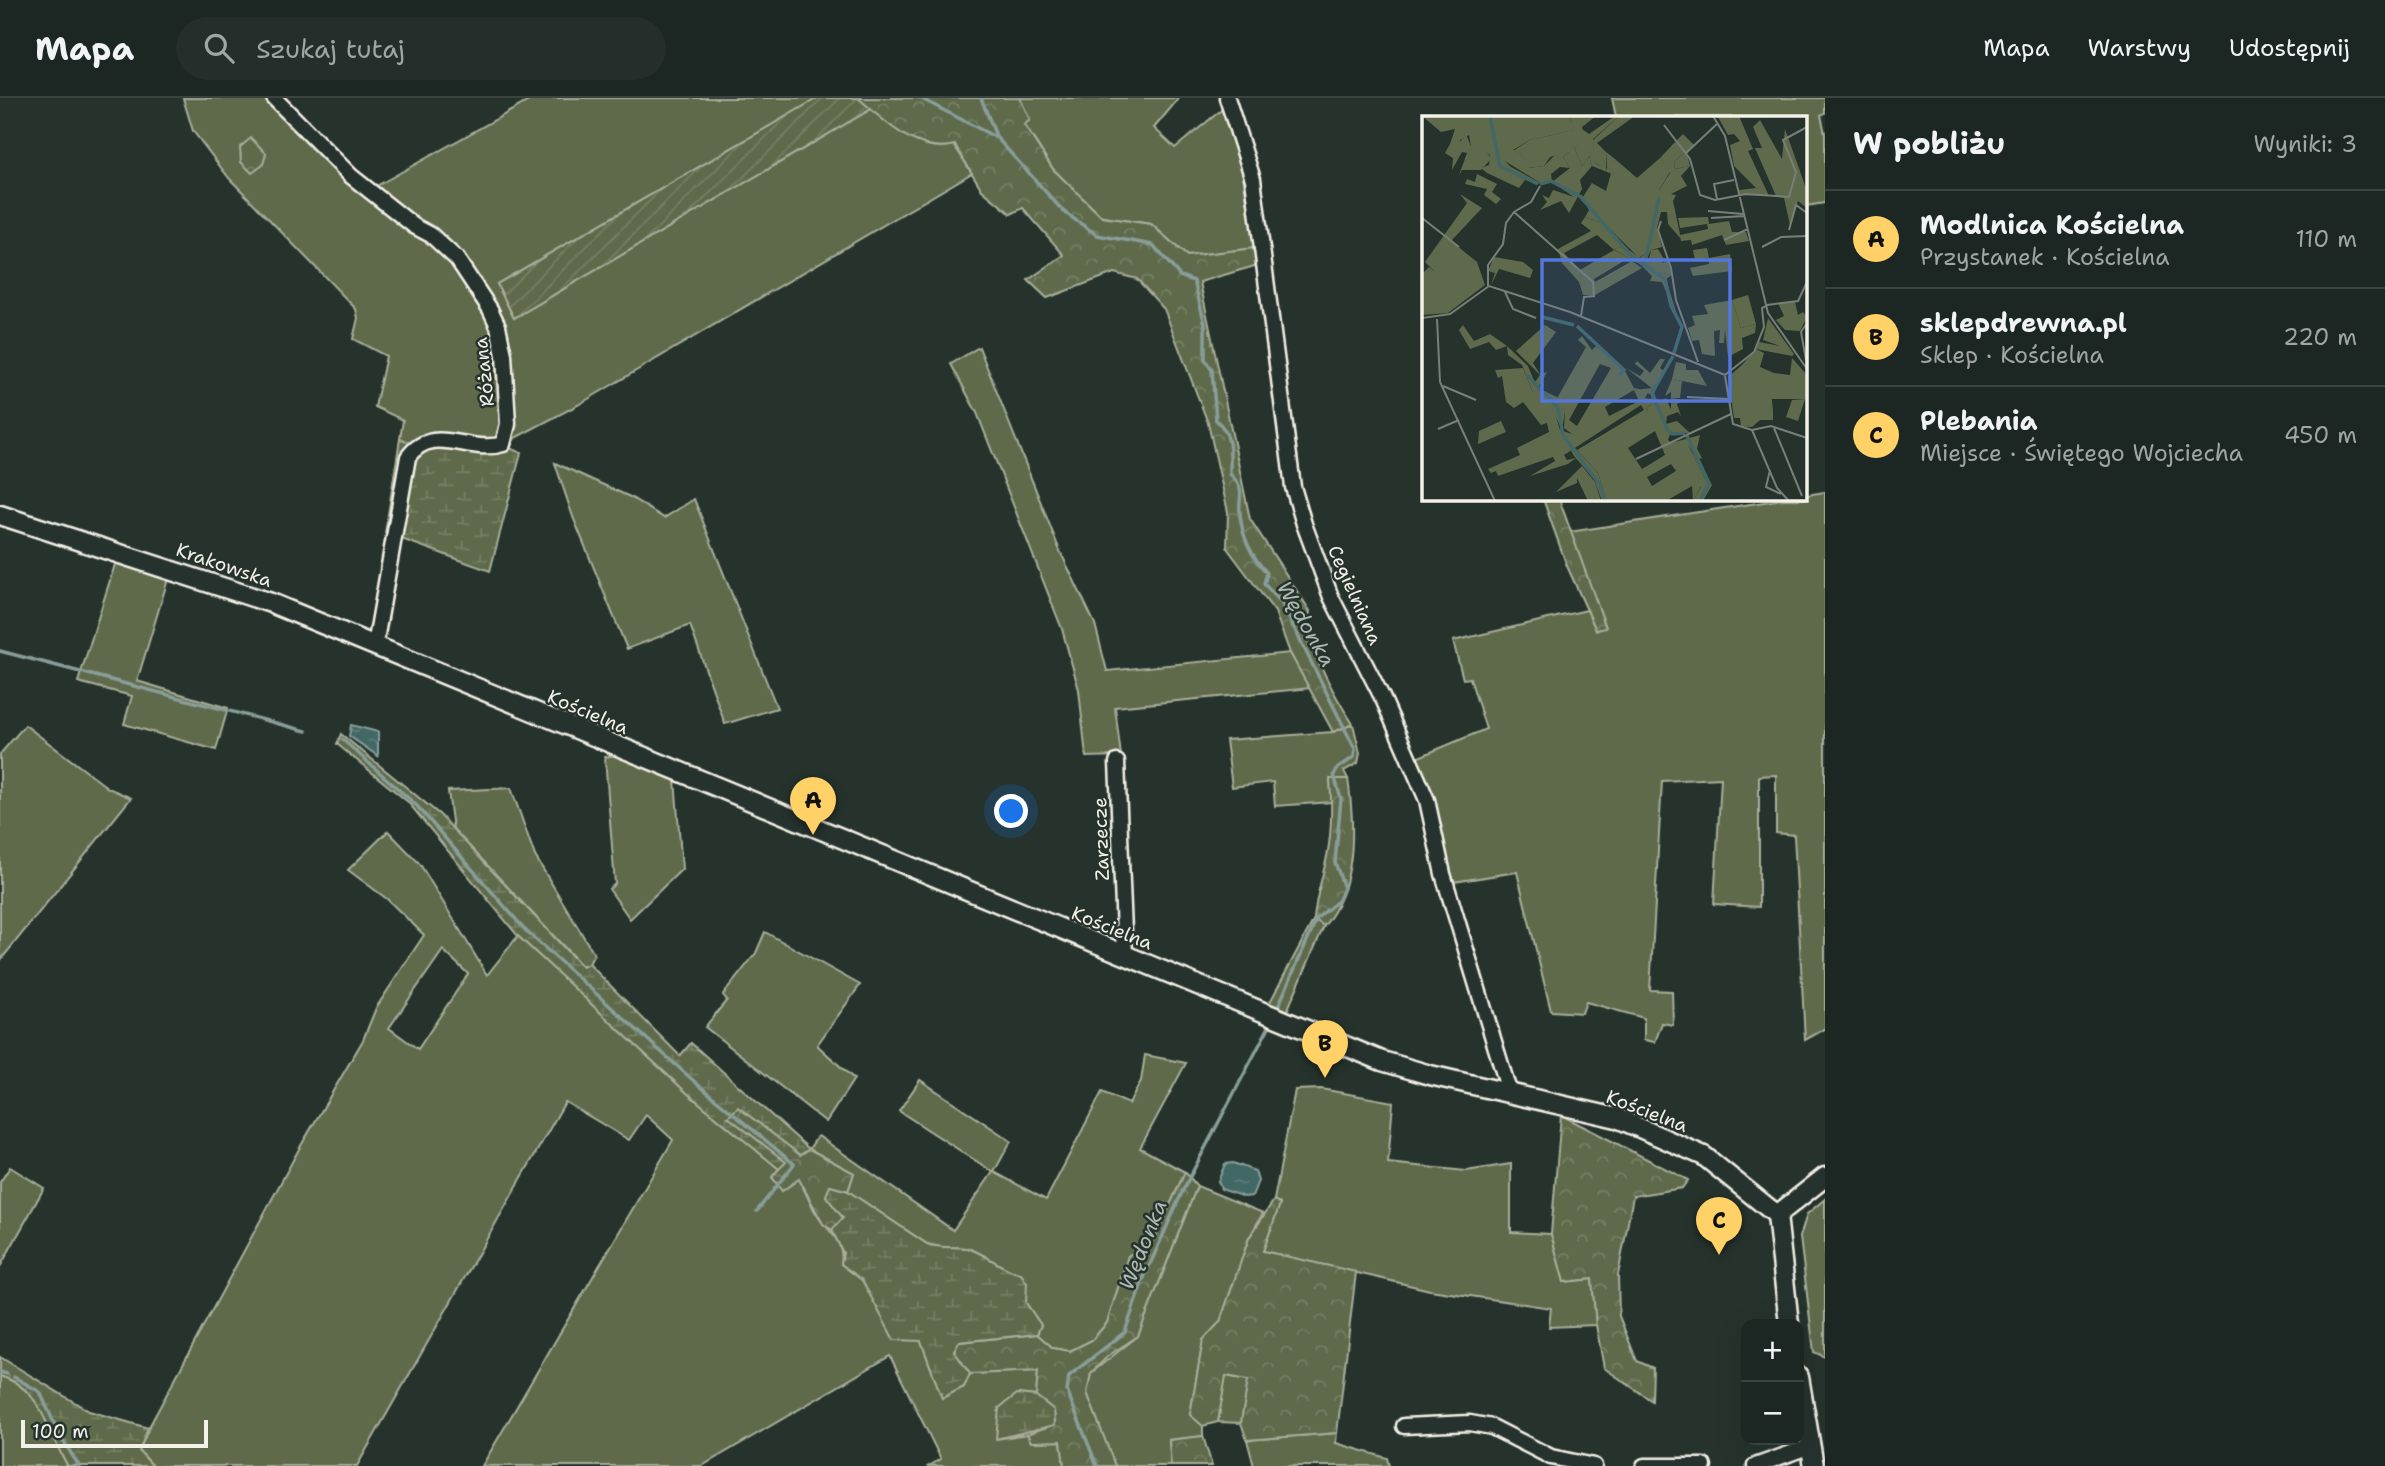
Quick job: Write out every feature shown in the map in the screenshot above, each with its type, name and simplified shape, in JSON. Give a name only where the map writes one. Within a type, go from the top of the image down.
[{"type":"street","name":"Różana","points":[[274,98],[351,176],[414,226],[431,235],[457,260],[498,326],[508,424],[502,444],[493,447],[444,439],[426,441],[415,447],[408,457],[375,646]]},
{"type":"street","name":"Cegielniana","points":[[1227,98],[1253,178],[1293,487],[1304,524],[1336,606],[1383,699],[1427,800],[1443,874],[1509,1091]]},
{"type":"street","name":"Krakowska","points":[[0,515],[220,584],[429,668]]},
{"type":"street","name":"Kościelna","points":[[429,668],[1382,1061],[1430,1075],[1618,1118],[1704,1156],[1777,1215]]},
{"type":"street","name":"Zarzecze","points":[[1117,762],[1125,956]]},
{"type":"street","points":[[1788,1319],[1777,1215],[1825,1177]]},
{"type":"street","points":[[1800,1382],[1814,1466]]},
{"type":"street","points":[[1404,1426],[1470,1423],[1492,1427],[1551,1457],[1594,1466]]},
{"type":"street","points":[[1755,1466],[1811,1446]]},
{"type":"street","points":[[1644,1466],[1704,1466]]},
{"type":"green space","points":[[183,98],[268,98],[364,192],[424,239],[442,242],[371,189],[534,98],[818,98],[497,284],[514,318],[871,109],[909,138],[920,143],[942,147],[954,145],[972,173],[578,405],[515,438],[510,448],[421,447],[400,439],[403,420],[375,407],[386,356],[353,339],[358,318],[356,309],[229,178],[193,131]]},
{"type":"green space","points":[[818,98],[858,98],[871,109],[514,318],[497,284]]},
{"type":"green space","points":[[858,98],[1020,98],[1030,120],[1024,125],[1053,169],[1102,217],[1151,224],[1187,256],[1255,248],[1258,265],[1200,282],[1250,519],[1310,611],[1311,637],[1322,669],[1353,724],[1333,732],[1290,653],[1275,612],[1227,548],[1228,512],[1208,423],[1164,309],[1137,279],[1114,273],[1047,298],[1028,280],[1064,255],[1023,208],[1011,214],[982,190],[955,145],[941,147],[914,141],[890,126]]},
{"type":"green space","points":[[1020,98],[1179,98],[1154,128],[1175,148],[1225,107],[1240,158],[1255,248],[1187,256],[1151,224],[1102,217],[1053,169],[1024,124]]},
{"type":"green space","points":[[1612,98],[1825,98],[1825,113],[1821,115],[1825,133],[1825,203],[1808,206],[1808,116],[1616,116]]},
{"type":"green space","points":[[251,138],[266,153],[263,165],[252,173],[241,162],[240,147]]},
{"type":"green space","points":[[979,347],[1060,551],[1095,624],[1107,671],[1290,653],[1312,688],[1115,707],[1121,756],[1086,757],[1079,690],[1062,629],[977,413],[951,364]]},
{"type":"green space","points":[[400,439],[421,447],[447,445],[494,451],[510,448],[521,453],[490,571],[385,533]]},
{"type":"green space","points":[[555,463],[630,497],[664,518],[694,499],[777,708],[725,724],[690,625],[627,649],[573,517]]},
{"type":"green space","points":[[1825,492],[1825,1029],[1805,1040],[1794,835],[1776,833],[1776,775],[1759,776],[1759,907],[1714,904],[1721,778],[1662,781],[1650,990],[1672,991],[1673,1025],[1662,1023],[1655,1042],[1644,1040],[1644,1018],[1586,1002],[1582,1013],[1551,1011],[1517,872],[1453,882],[1432,800],[1414,759],[1486,729],[1470,678],[1463,679],[1453,641],[1587,610],[1596,630],[1606,627],[1569,532],[1777,500],[1808,500],[1808,495]]},
{"type":"green space","points":[[1543,500],[1559,500],[1606,628],[1596,630],[1567,566]]},
{"type":"green space","points":[[117,558],[169,576],[137,681],[228,708],[216,750],[124,724],[132,696],[78,682]]},
{"type":"green space","points":[[1353,724],[1360,753],[1358,763],[1344,771],[1348,779],[1330,780],[1332,802],[1275,806],[1273,782],[1232,787],[1226,740],[1333,732]]},
{"type":"green space","points":[[25,725],[108,788],[131,798],[0,961],[0,754]]},
{"type":"green space","points":[[341,734],[440,815],[582,967],[589,964],[680,1056],[691,1043],[809,1149],[800,1155],[738,1107],[728,1117],[786,1162],[779,1169],[686,1092],[518,936],[408,802],[337,744]]},
{"type":"green space","points":[[616,755],[675,779],[682,869],[630,919],[609,889],[615,884],[605,757]]},
{"type":"green space","points":[[1330,779],[1348,779],[1352,836],[1348,875],[1343,893],[1324,926],[1314,919],[1329,841]]},
{"type":"green space","points":[[511,788],[535,856],[594,954],[589,964],[583,967],[453,829],[448,791]]},
{"type":"green space","points":[[388,831],[420,864],[487,975],[518,936],[686,1092],[779,1169],[772,1177],[782,1190],[799,1179],[816,1214],[838,1242],[841,1264],[862,1280],[875,1300],[921,1341],[942,1398],[964,1387],[970,1374],[1038,1371],[1036,1396],[1017,1394],[996,1439],[1027,1434],[1032,1442],[1061,1441],[1064,1466],[929,1466],[941,1459],[890,1356],[702,1466],[482,1466],[673,1140],[646,1115],[629,1140],[565,1102],[357,1466],[153,1466],[139,1451],[149,1427],[299,1149],[363,1040],[376,1008],[424,935],[387,899],[348,870]],"holes":[[[443,950],[468,974],[418,1049],[389,1028]]]},
{"type":"green space","points":[[1314,919],[1324,926],[1287,1011],[1269,1004]]},
{"type":"green space","points":[[765,932],[860,985],[817,1045],[854,1079],[826,1122],[705,1027],[727,1000],[723,995],[756,953]]},
{"type":"green space","points":[[1145,1055],[1186,1063],[1140,1148],[1185,1172],[1155,1238],[1128,1256],[1107,1323],[1092,1340],[1070,1351],[1053,1348],[1037,1334],[1041,1325],[1026,1303],[1026,1283],[1021,1274],[973,1250],[927,1244],[848,1191],[854,1173],[809,1149],[818,1136],[953,1230],[993,1172],[899,1111],[920,1080],[1011,1141],[994,1172],[1046,1200],[1102,1092],[1129,1104],[1141,1081]]},
{"type":"green space","points":[[1321,1089],[1393,1102],[1388,1163],[1466,1171],[1511,1164],[1511,1232],[1551,1234],[1564,1282],[1592,1279],[1596,1325],[1549,1327],[1551,1308],[1430,1290],[1263,1251],[1280,1204],[1274,1200],[1295,1090]]},
{"type":"green space","points":[[738,1107],[800,1154],[809,1149],[854,1173],[848,1191],[830,1186],[826,1196],[843,1218],[832,1230],[823,1224],[799,1179],[782,1191],[772,1177],[785,1162],[728,1117]]},
{"type":"green space","points":[[1561,1115],[1688,1180],[1682,1188],[1633,1196],[1618,1275],[1619,1316],[1637,1361],[1653,1368],[1652,1401],[1604,1368],[1596,1325],[1592,1279],[1564,1282],[1551,1234]]},
{"type":"green space","points":[[10,1167],[44,1188],[0,1267],[0,1182]]},
{"type":"green space","points":[[1185,1172],[1197,1186],[1138,1336],[1108,1356],[1091,1373],[1087,1393],[1115,1466],[1064,1466],[1061,1441],[1031,1442],[1027,1434],[1055,1424],[1054,1410],[1036,1396],[1038,1371],[970,1374],[954,1351],[959,1342],[1037,1334],[1053,1348],[1070,1351],[1092,1340],[1107,1323],[1128,1256],[1155,1238]]},
{"type":"green space","points":[[830,1186],[848,1191],[927,1244],[973,1250],[1021,1274],[1027,1283],[1026,1303],[1041,1325],[1037,1334],[959,1342],[954,1351],[970,1374],[964,1387],[942,1398],[921,1341],[894,1340],[862,1280],[841,1264],[843,1253],[832,1230],[843,1218],[826,1196]]},
{"type":"green space","points":[[1197,1186],[1263,1213],[1249,1238],[1220,1322],[1203,1341],[1190,1414],[1203,1426],[1203,1436],[1169,1440],[1171,1466],[1115,1466],[1087,1393],[1091,1373],[1138,1336]]},
{"type":"green space","points":[[1825,1199],[1825,1357],[1814,1352],[1800,1237],[1807,1214]]},
{"type":"green space","points":[[1274,1200],[1280,1204],[1263,1251],[1356,1272],[1337,1433],[1247,1440],[1241,1423],[1248,1380],[1226,1376],[1218,1422],[1203,1426],[1190,1415],[1203,1340],[1220,1322],[1249,1238]]},
{"type":"green space","points":[[0,1357],[89,1411],[148,1428],[139,1451],[153,1466],[68,1466],[35,1401],[26,1390],[0,1376]]},
{"type":"green space","points":[[0,1376],[26,1390],[35,1401],[68,1466],[0,1466]]},
{"type":"green space","points":[[1225,1376],[1249,1380],[1241,1423],[1218,1422]]},
{"type":"green space","points":[[1017,1394],[1036,1396],[1054,1410],[1055,1425],[996,1439],[999,1408]]},
{"type":"green space","points":[[1337,1433],[1336,1443],[1387,1458],[1389,1466],[1254,1466],[1247,1440]]},
{"type":"green space","points":[[1203,1436],[1212,1466],[1171,1466],[1169,1440]]},
{"type":"water","points":[[351,725],[378,732],[378,756],[349,736]]},
{"type":"water","points":[[1233,1163],[1255,1171],[1258,1181],[1252,1196],[1244,1197],[1221,1189],[1218,1181],[1225,1164]]},
{"type":"waterway","name":"Wędonka","points":[[920,98],[997,138],[1064,212],[1097,235],[1153,245],[1180,276],[1194,281],[1205,324],[1205,360],[1212,370],[1216,420],[1228,438],[1230,474],[1241,493],[1240,514],[1245,538],[1256,560],[1267,573],[1264,584],[1281,602],[1355,749],[1354,757],[1337,769],[1334,775],[1341,799],[1335,862],[1344,888],[1339,900],[1317,918],[1277,1009]]},
{"type":"waterway","points":[[981,98],[996,136]]},
{"type":"waterway","points":[[0,651],[306,731]]},
{"type":"waterway","points":[[342,739],[416,805],[527,932],[695,1082],[794,1164],[757,1211]]},
{"type":"waterway","name":"Wędonka","points":[[1097,1466],[1067,1391],[1069,1376],[1125,1332],[1143,1280],[1184,1188],[1271,1023]]},
{"type":"waterway","points":[[0,1372],[7,1374]]},
{"type":"waterway","points":[[14,1377],[40,1392],[59,1434],[79,1466]]},
{"type":"place","name":"Modlnica Kościelna","points":[[813,835]]},
{"type":"place","name":"sklepdrewna.pl","points":[[1325,1078]]},
{"type":"place","name":"Plebania","points":[[1719,1255]]}]
